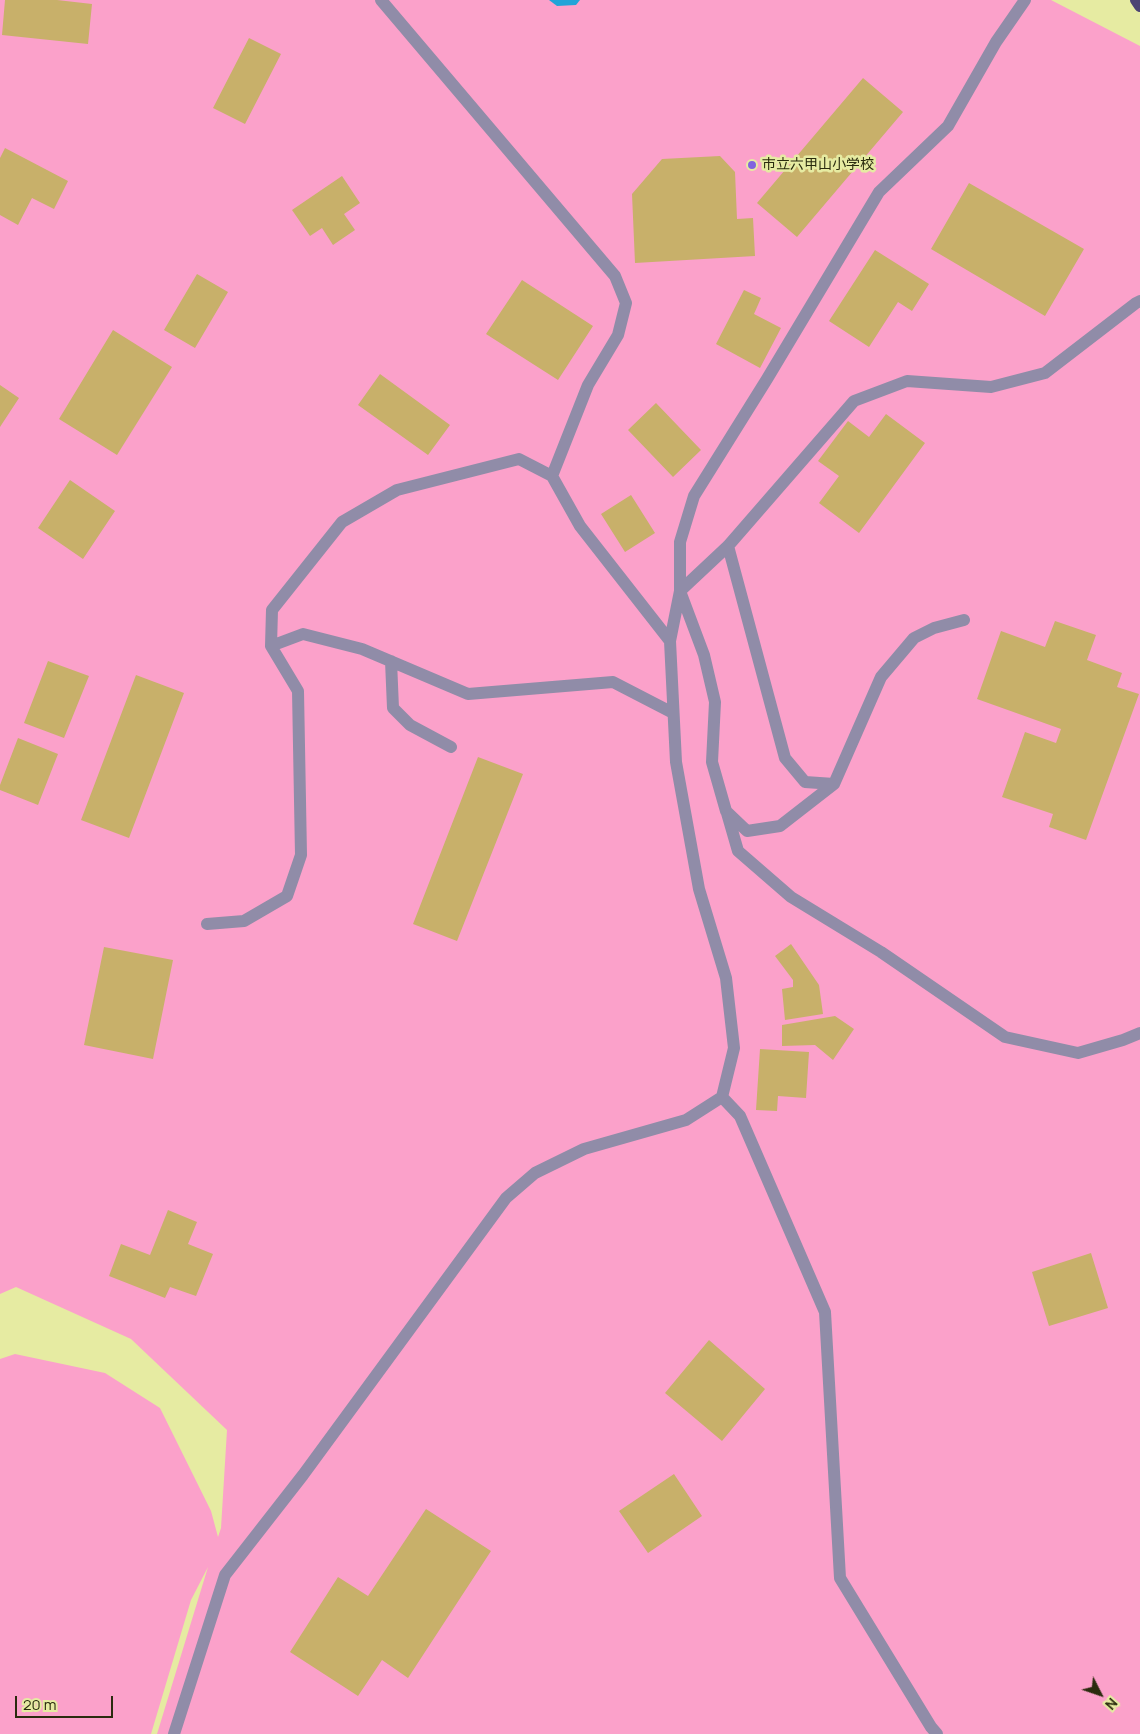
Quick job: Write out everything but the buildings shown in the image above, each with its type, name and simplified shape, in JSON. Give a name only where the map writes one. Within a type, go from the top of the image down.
[{"type":"main road","points":[[1136,0],[1140,6]]},
{"type":"street","points":[[381,0],[615,276],[626,304],[618,335],[588,385],[552,476]]},
{"type":"street","points":[[174,1734],[225,1575],[303,1475],[506,1198],[535,1173],[584,1149],[686,1120],[722,1097],[734,1048],[726,978],[699,889],[676,762],[670,641],[680,591],[680,542],[694,496],[767,379],[879,192],[948,126],[996,42],[1025,0]]},
{"type":"street","points":[[680,591],[728,546],[854,401],[907,381],[991,387],[1045,373],[1136,302],[1140,301]]},
{"type":"street","points":[[207,924],[244,921],[287,896],[301,855],[298,691],[271,646],[272,610],[342,522],[397,490],[519,459],[552,476],[580,526],[670,641]]},
{"type":"street","points":[[728,546],[785,758],[805,782],[834,784]]},
{"type":"street","points":[[680,591],[704,655],[715,702],[712,762],[738,851],[791,897],[880,952],[1005,1037],[1078,1053],[1140,1033]]},
{"type":"street","points":[[726,811],[747,831],[780,826],[834,784],[881,678],[914,638],[934,628],[964,620]]},
{"type":"street","points":[[271,646],[303,634],[362,649],[468,694],[613,682],[673,712]]},
{"type":"street","points":[[390,661],[392,708],[410,725],[451,746]]},
{"type":"street","points":[[722,1097],[740,1116],[825,1312],[840,1578],[937,1734]]},
{"type":"shaded area","points":[[0,0],[1051,0],[1140,46],[1140,1734],[157,1734],[208,1567],[191,1600],[151,1734],[0,1734],[0,1359],[15,1354],[105,1373],[160,1408],[211,1511],[218,1537],[221,1528],[227,1430],[131,1339],[16,1287],[0,1294]]},
{"type":"water","points":[[549,0],[580,0],[576,5],[557,6]]},
{"type":"place","name":"市立六甲山小学校","points":[[752,165]]}]
